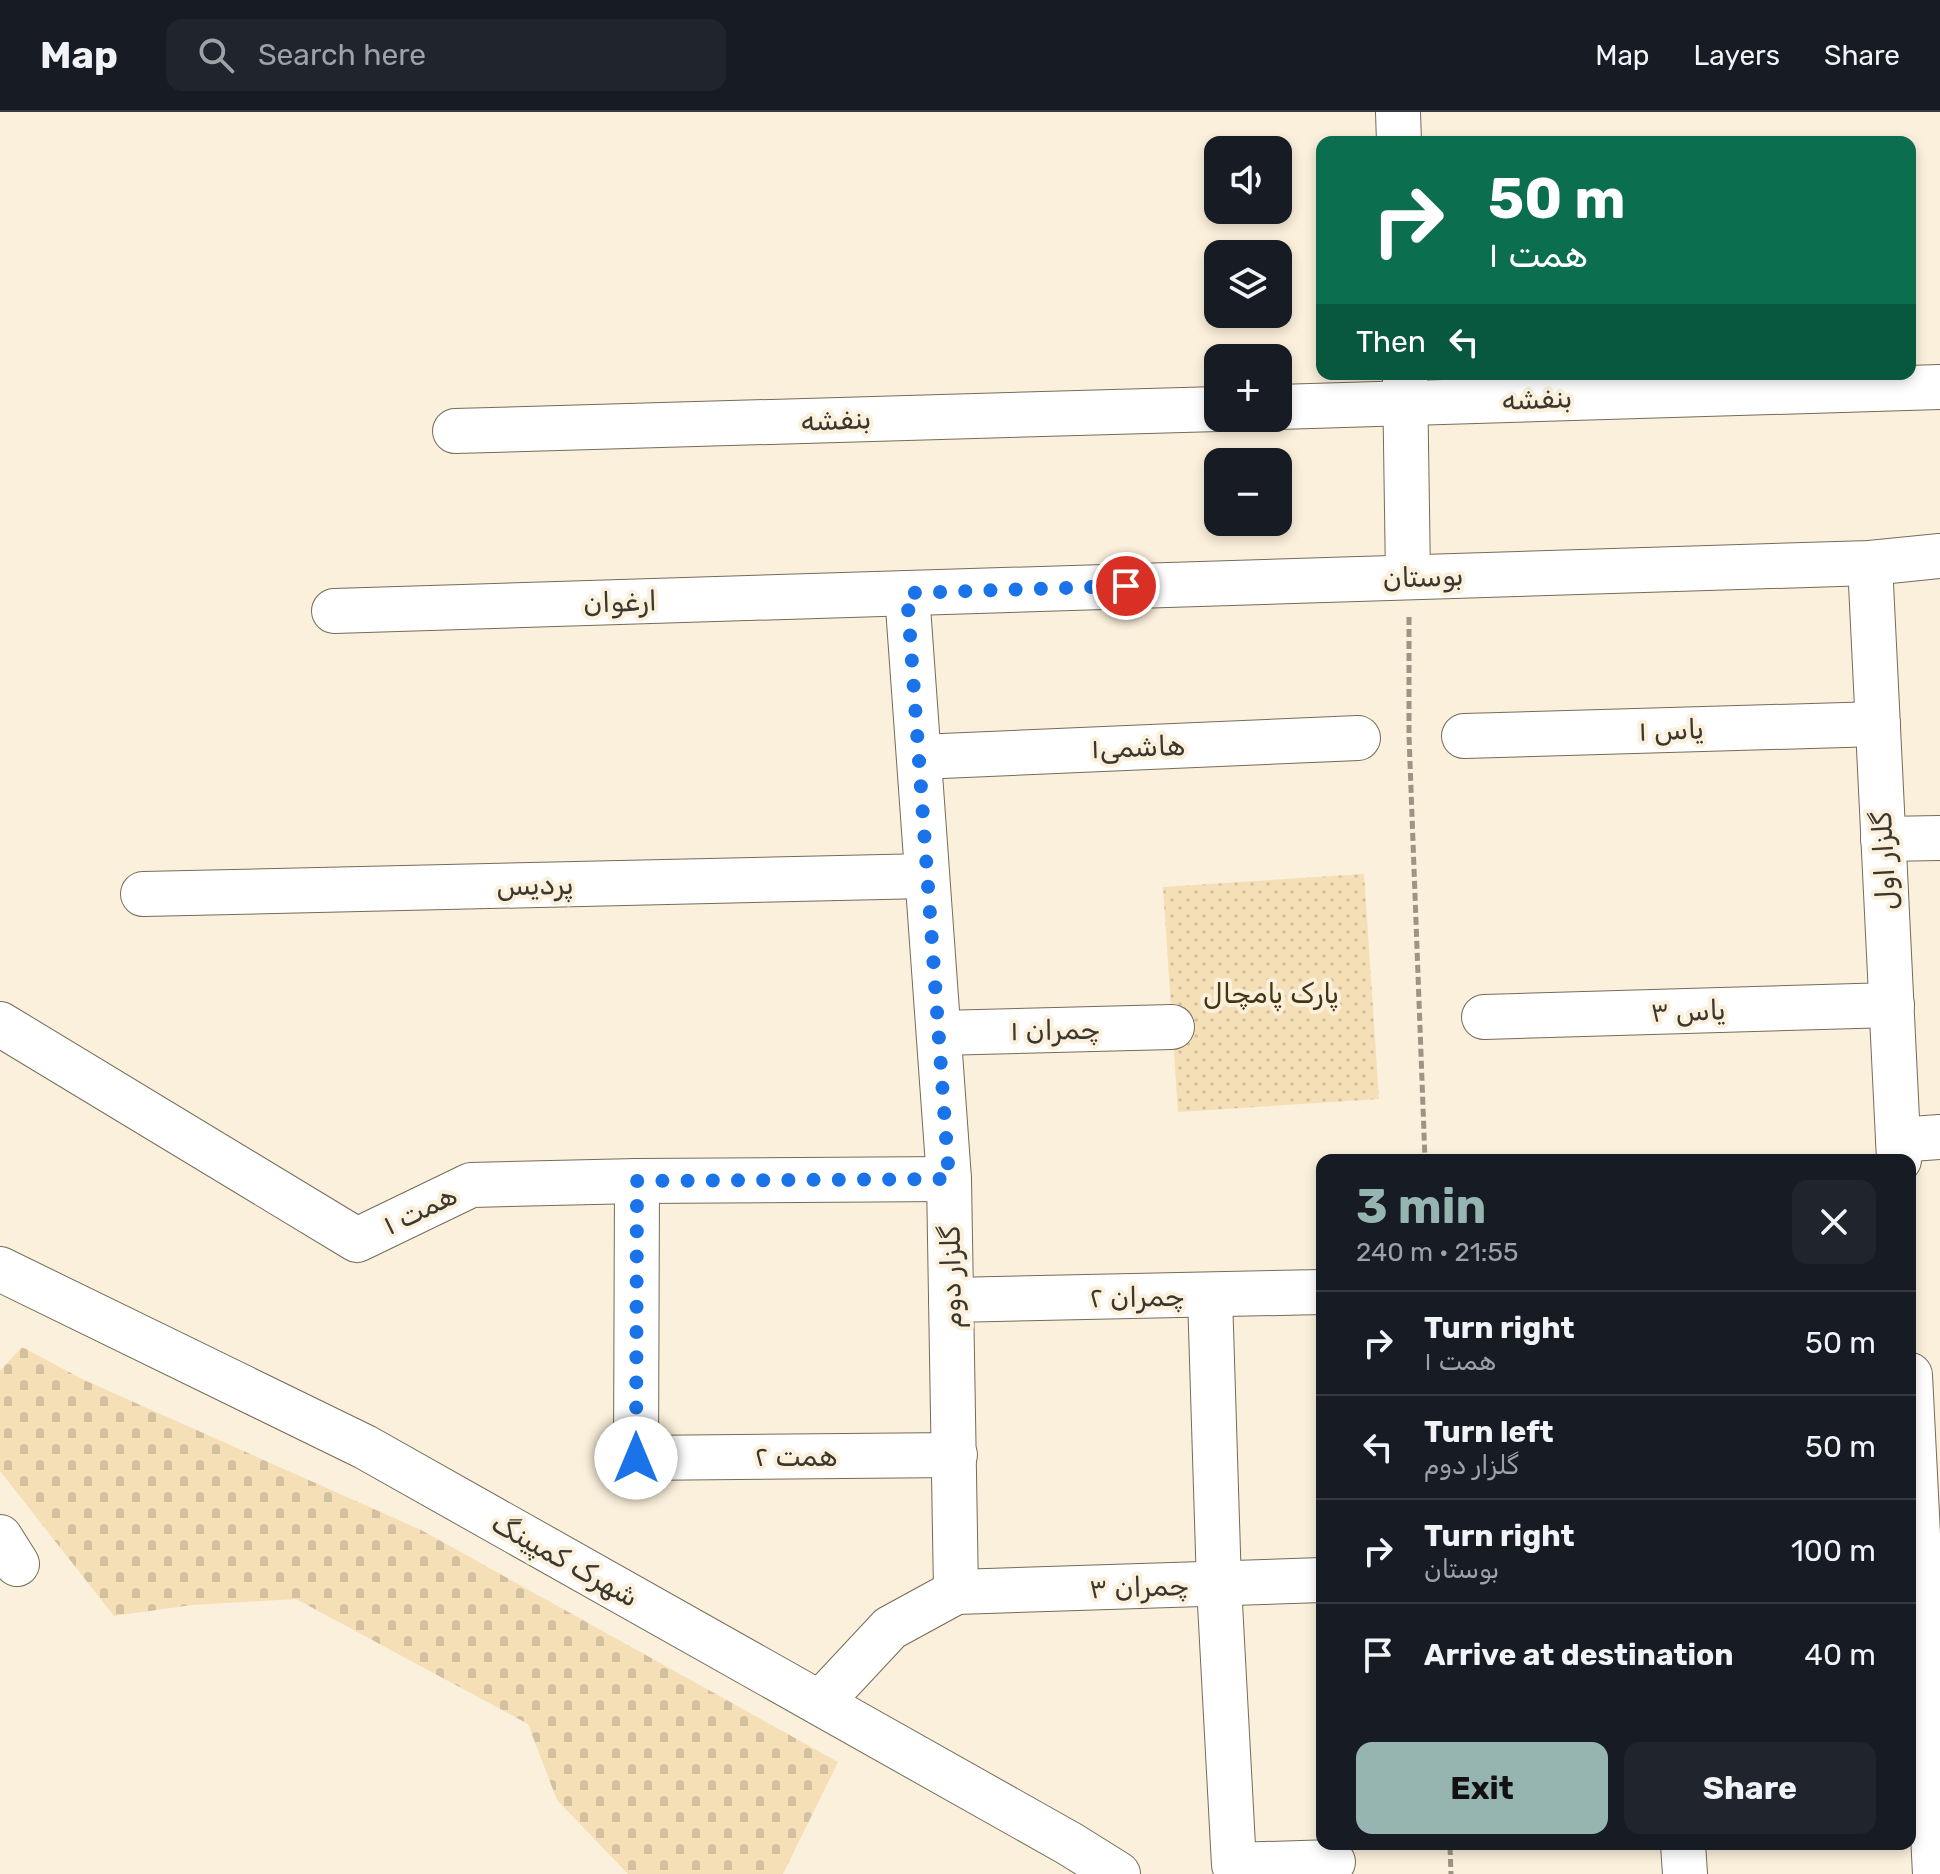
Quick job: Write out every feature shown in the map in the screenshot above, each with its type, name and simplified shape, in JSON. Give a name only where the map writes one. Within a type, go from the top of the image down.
[{"type":"street","points":[[1398,112],[1399,136]]},
{"type":"street","name":"بنفشه","points":[[1292,405],[1405,389],[1940,387]]},
{"type":"street","points":[[1405,389],[1408,577]]},
{"type":"street","name":"بنفشه","points":[[455,431],[1204,409]]},
{"type":"street","name":"بوستان","points":[[907,593],[1870,563],[1940,556]]},
{"type":"street","name":"گلزار اول","points":[[1870,563],[1892,1005],[1913,1145]]},
{"type":"street","name":"ارغوان","points":[[334,611],[907,593]]},
{"type":"street","name":"گلزار دوم","points":[[907,593],[949,1179],[956,1592]]},
{"type":"street","name":"یاس ۱","points":[[1464,736],[1878,724]]},
{"type":"street","name":"هاشمی۱","points":[[919,757],[1358,738]]},
{"type":"street","points":[[1883,839],[1940,838]]},
{"type":"street","name":"پردیس","points":[[143,894],[927,876]]},
{"type":"street","name":"یاس ۳","points":[[1484,1017],[1892,1005]]},
{"type":"street","name":"همت ۱","points":[[0,1024],[357,1240],[471,1185],[949,1179]]},
{"type":"street","name":"چمران ۱","points":[[939,1033],[1172,1027]]},
{"type":"street","name":"همت ۲","points":[[637,1181],[636,1458],[955,1455]]},
{"type":"street","name":"شهرک کمپینگ","points":[[7,1283],[365,1447],[1070,1844],[1118,1874]]},
{"type":"street","name":"چمران ۲","points":[[951,1300],[1316,1292]]},
{"type":"street","points":[[1210,1296],[1219,1585],[1234,1865],[1333,1862]]},
{"type":"street","points":[[1916,1397],[1926,1434],[1916,1549]]},
{"type":"street","points":[[1916,1569],[1934,1730],[1926,1847]]},
{"type":"street","name":"چمران ۳","points":[[956,1592],[1316,1580]]},
{"type":"street","points":[[820,1703],[890,1628],[956,1592]]},
{"type":"street","points":[[1683,1850],[1685,1874]]},
{"type":"path","points":[[1408,577],[1409,736],[1425,1154]]},
{"type":"path","points":[[1358,738],[1464,736]]},
{"type":"path","points":[[1449,1850],[1451,1874]]},
{"type":"green space","name":"پارک پامچال","points":[[1364,874],[1379,1099],[1178,1112],[1163,887]]},
{"type":"green space","points":[[22,1347],[84,1380],[421,1530],[838,1762],[783,1874],[628,1874],[557,1800],[528,1724],[296,1599],[192,1605],[114,1616],[0,1471],[0,1371]]},
{"type":"route","points":[[636,1458],[637,1181],[949,1179],[907,593],[1126,586]]}]
